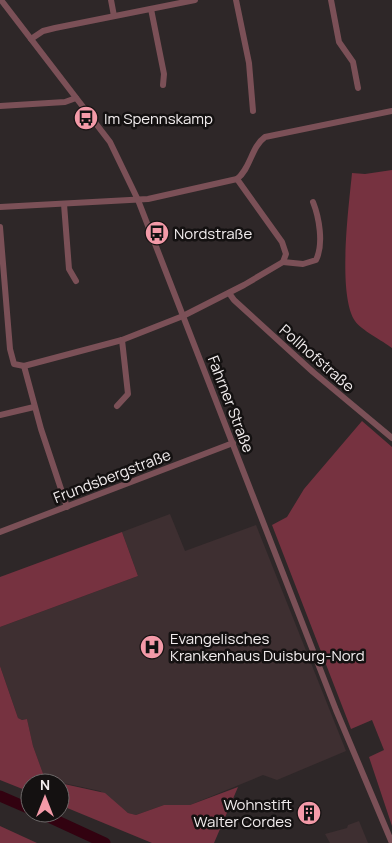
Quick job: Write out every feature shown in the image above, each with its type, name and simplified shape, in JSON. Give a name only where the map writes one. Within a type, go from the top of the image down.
[{"type":"street","name":"Fahrner Straße","points":[[1,0],[110,142],[138,200],[336,710],[392,843]]},
{"type":"street","points":[[110,0],[114,16]]},
{"type":"street","points":[[31,39],[43,31],[195,0]]},
{"type":"street","points":[[236,0],[249,63],[253,111]]},
{"type":"street","points":[[331,0],[339,42],[353,62],[358,88]]},
{"type":"street","points":[[151,9],[164,74],[163,85]]},
{"type":"street","points":[[0,106],[65,102],[76,98]]},
{"type":"street","points":[[0,207],[138,200],[237,179],[244,171],[256,145],[265,137],[392,110]]},
{"type":"street","points":[[237,179],[282,242],[286,254],[283,262]]},
{"type":"street","points":[[0,227],[3,308],[14,364],[24,366],[122,340],[183,316],[229,293],[283,262],[303,264],[316,260],[319,254],[318,223],[313,202]]},
{"type":"street","points":[[64,204],[69,269],[76,281]]},
{"type":"street","name":"Pollhofstraße","points":[[229,293],[234,300],[313,372],[392,438]]},
{"type":"street","points":[[117,406],[128,394],[122,340]]},
{"type":"street","points":[[24,366],[34,407],[68,507]]},
{"type":"street","points":[[0,415],[34,407]]},
{"type":"street","name":"Frundsbergstraße","points":[[0,532],[233,443]]},
{"type":"shaded area","points":[[392,170],[392,348],[367,332],[355,321],[350,308],[345,271],[352,173],[365,174]]},
{"type":"shaded area","points":[[362,421],[392,447],[392,826],[369,757],[384,750],[372,720],[351,729],[272,525],[287,517],[304,489]]},
{"type":"shaded area","name":"Evangelisches Krankenhaus Duisburg-Nord","points":[[170,514],[185,551],[256,525],[346,751],[277,780],[263,775],[190,805],[164,805],[136,815],[128,813],[100,791],[70,784],[70,773],[43,773],[33,746],[27,719],[22,720],[18,718],[0,666],[0,627],[138,576],[122,532]]},
{"type":"shaded area","points":[[122,532],[138,576],[0,627],[0,577]]},
{"type":"shaded area","points":[[0,666],[18,718],[22,720],[27,719],[33,746],[43,773],[20,773],[20,788],[0,780]]},
{"type":"shaded area","points":[[70,785],[105,793],[128,813],[136,815],[164,805],[190,805],[238,787],[214,843],[152,843],[70,809]]},
{"type":"shaded area","points":[[359,821],[368,843],[330,843],[325,834],[347,828],[348,825]]},
{"type":"shaded area","points":[[0,826],[37,843],[0,843]]},
{"type":"waterway","points":[[0,796],[20,805]]},
{"type":"waterway","points":[[62,823],[105,843]]},
{"type":"place","name":"Im Spennskamp","points":[[86,118]]},
{"type":"place","name":"Nordstraße","points":[[157,233]]},
{"type":"place","name":"Evangelisches Krankenhaus Duisburg-Nord","points":[[152,647]]},
{"type":"place","name":"Wohnstift Walter Cordes","points":[[309,813]]}]
